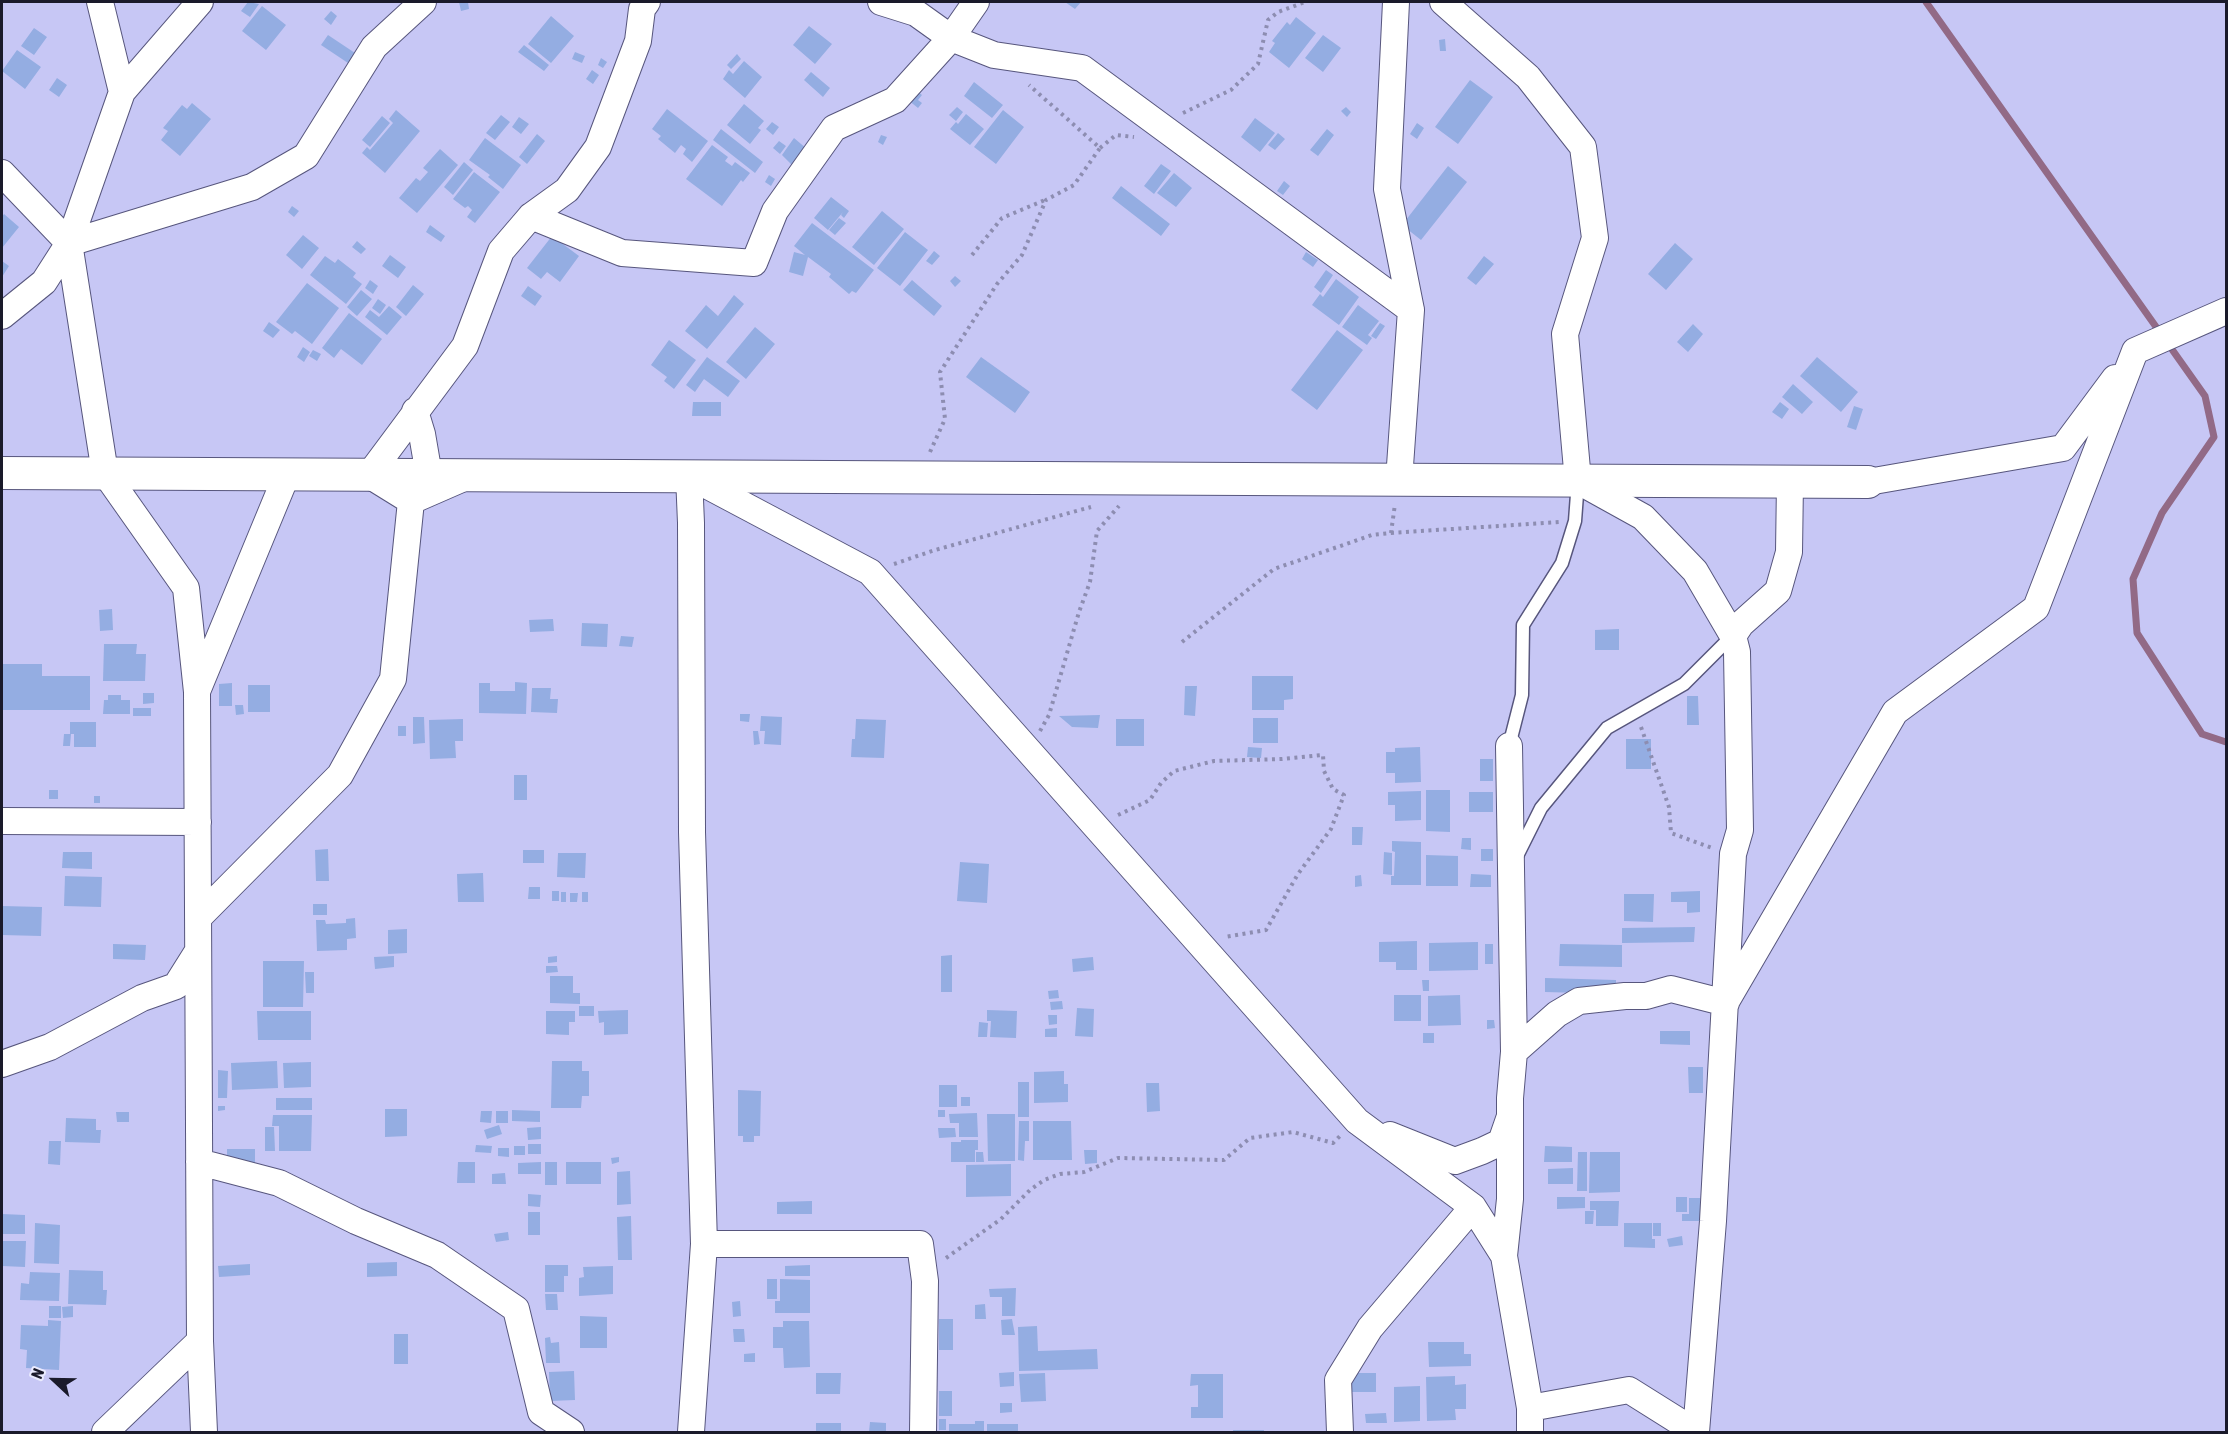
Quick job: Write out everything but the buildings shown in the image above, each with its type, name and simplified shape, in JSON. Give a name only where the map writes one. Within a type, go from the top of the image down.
[{"type":"street","points":[[100,2],[122,92]]},
{"type":"street","points":[[2,316],[44,282],[69,243],[122,92],[200,2]]},
{"type":"street","points":[[69,243],[252,187],[306,156],[374,47],[423,2]]},
{"type":"street","points":[[369,475],[465,346],[501,251],[531,216],[567,190],[598,147],[638,41],[642,9],[647,2]]},
{"type":"street","points":[[881,2],[916,13],[951,38],[994,55],[1082,69],[1411,310]]},
{"type":"street","points":[[531,216],[622,253],[754,263],[775,211],[834,128],[895,100],[951,38],[976,2]]},
{"type":"street","points":[[1396,2],[1387,189],[1411,310],[1399,480]]},
{"type":"street","points":[[1443,2],[1528,77],[1583,147],[1595,238],[1565,334],[1578,481]]},
{"type":"street","points":[[2,173],[69,243],[105,473],[186,588],[197,692],[200,1341],[204,1432]]},
{"type":"street","points":[[2,473],[1868,482],[2063,448],[2134,351],[2226,311]]},
{"type":"street","points":[[1726,1003],[1895,712],[2036,608],[2134,351]]},
{"type":"street","points":[[416,411],[429,475]]},
{"type":"street","points":[[197,692],[287,474]]},
{"type":"street","points":[[369,475],[411,501]]},
{"type":"street","points":[[411,501],[472,475]]},
{"type":"street","points":[[689,476],[870,572],[1357,1121],[1473,1207],[1503,1256]]},
{"type":"street","points":[[689,476],[692,832],[704,1244],[691,1432]]},
{"type":"street","points":[[1509,746],[1515,1052],[1510,1116],[1510,1199],[1503,1256],[1530,1420],[1629,1390],[1696,1432],[1713,1221],[1733,854],[1740,830],[1737,652],[1733,636],[1695,571],[1643,517],[1578,481]]},
{"type":"street","points":[[1733,636],[1741,624],[1778,591],[1789,552],[1790,482]]},
{"type":"street","points":[[198,918],[340,774],[393,679],[411,501]]},
{"type":"street","points":[[2,820],[198,822]]},
{"type":"street","points":[[2,1064],[50,1047],[142,998],[176,986],[198,951]]},
{"type":"street","points":[[1515,1052],[1557,1014],[1579,1001],[1646,996],[1671,989],[1726,1003]]},
{"type":"street","points":[[1357,1121],[1455,1161],[1501,1142],[1510,1116]]},
{"type":"street","points":[[199,1162],[279,1183],[356,1221],[437,1255],[516,1309],[541,1412],[571,1432]]},
{"type":"street","points":[[1340,1432],[1338,1380],[1370,1328],[1473,1207]]},
{"type":"street","points":[[704,1244],[920,1244],[925,1281],[923,1432]]},
{"type":"street","points":[[105,1432],[200,1341]]},
{"type":"lane","points":[[1509,746],[1522,695],[1523,625],[1562,563],[1575,521],[1578,481]]},
{"type":"lane","points":[[1511,867],[1541,808],[1608,728],[1684,684],[1733,636]]},
{"type":"path","points":[[972,255],[1002,218],[1046,200],[1074,185],[1100,148],[1116,135],[1148,138],[1159,125],[1231,90],[1258,64],[1268,20],[1278,12],[1305,2]]},
{"type":"path","points":[[994,55],[1100,148]]},
{"type":"path","points":[[918,477],[945,419],[940,372],[997,284],[1022,255],[1046,200]]},
{"type":"path","points":[[1029,750],[1049,715],[1090,582],[1097,531],[1119,506],[1132,482],[1151,478]]},
{"type":"path","points":[[1391,533],[1399,480]]},
{"type":"path","points":[[870,572],[935,550],[1095,506]]},
{"type":"path","points":[[1111,506],[1119,506]]},
{"type":"path","points":[[1182,642],[1274,569],[1372,534],[1575,521]]},
{"type":"path","points":[[1636,712],[1669,807],[1671,833],[1733,854]]},
{"type":"path","points":[[1095,826],[1150,800],[1161,783],[1174,771],[1214,761],[1282,759],[1323,754],[1323,771],[1333,789],[1344,795],[1331,829],[1298,874],[1266,930],[1197,941]]},
{"type":"path","points":[[925,1281],[937,1266],[1000,1220],[1030,1190],[1044,1180],[1060,1174],[1084,1172],[1118,1158],[1224,1160],[1250,1138],[1293,1132],[1333,1143],[1357,1121]]},
{"type":"waterway","points":[[1926,2],[2205,396],[2214,437],[2162,513],[2133,579],[2137,633],[2202,734],[2226,742]]}]
